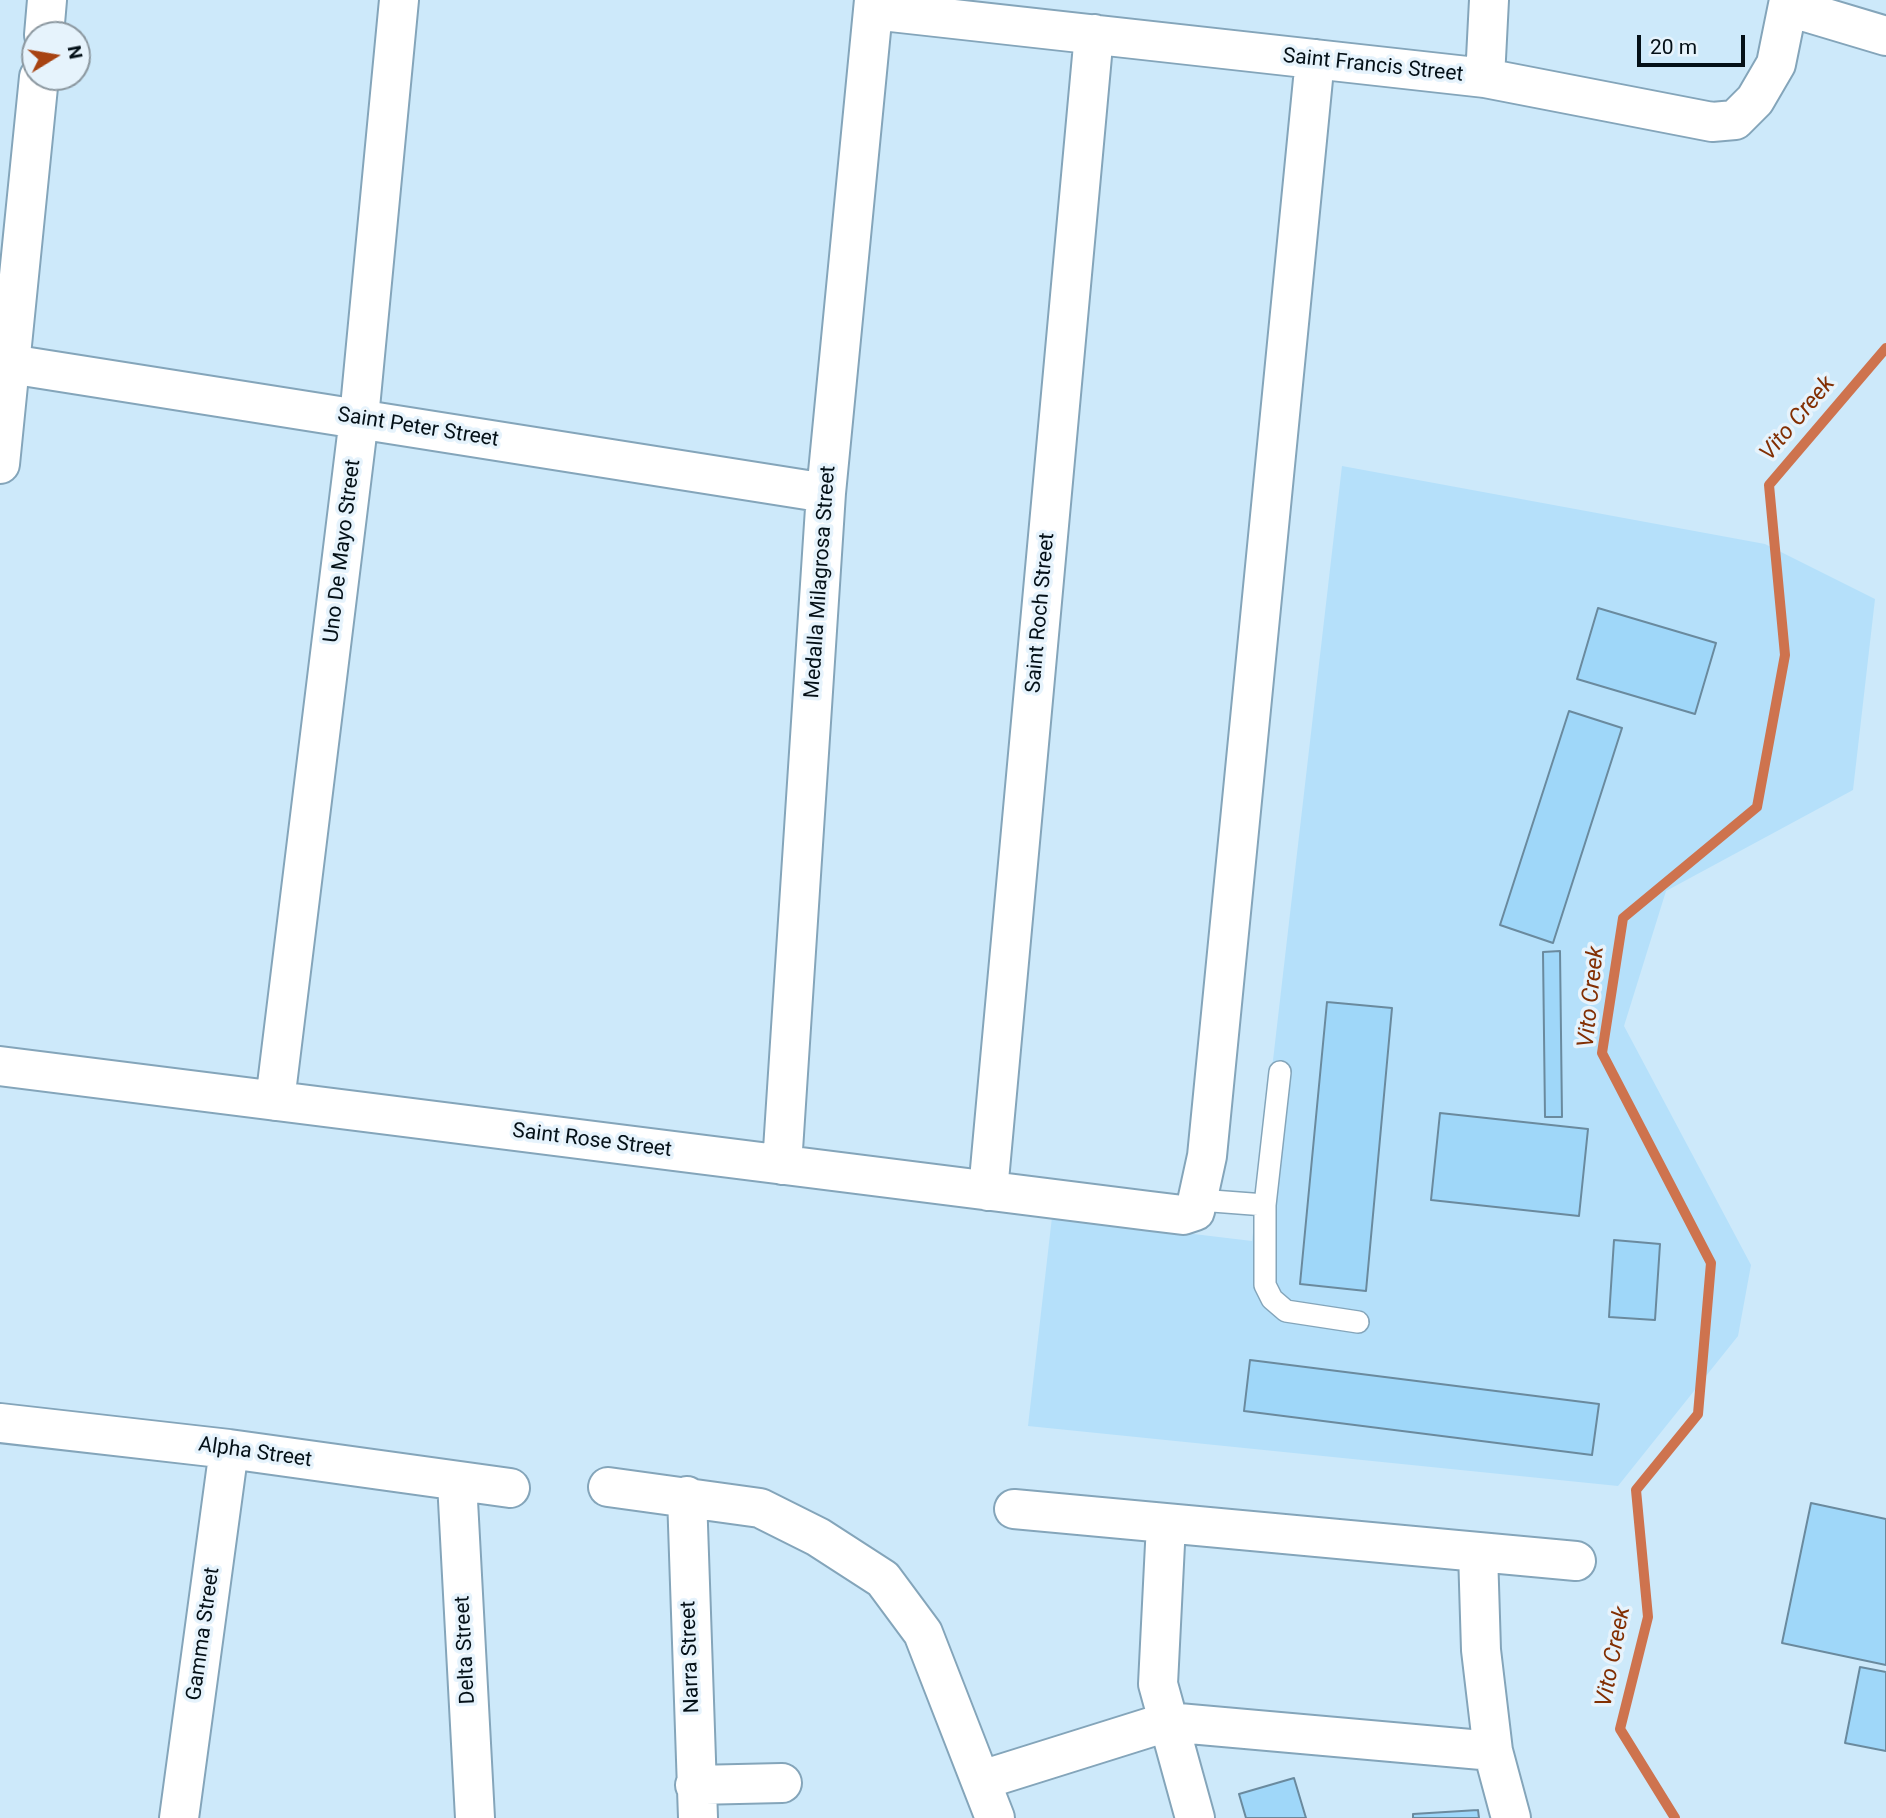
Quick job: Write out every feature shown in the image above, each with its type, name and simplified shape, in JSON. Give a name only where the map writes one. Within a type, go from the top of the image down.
[{"type":"street","points":[[45,21],[47,0]]},
{"type":"street","name":"Uno De Mayo Street","points":[[275,1101],[359,418],[399,0]]},
{"type":"street","points":[[1485,78],[1489,0]]},
{"type":"street","points":[[1789,4],[1886,36]]},
{"type":"street","name":"Saint Francis Street","points":[[874,5],[1094,34],[1485,78],[1712,122],[1735,120],[1755,100],[1776,64],[1789,4]]},
{"type":"street","name":"Medalla Milagrosa Street","points":[[782,1165],[826,492],[874,5]]},
{"type":"street","name":"Saint Roch Street","points":[[988,1191],[1094,34]]},
{"type":"street","points":[[1191,1207],[1207,1156],[1315,59]]},
{"type":"street","points":[[0,464],[5,363],[37,91]]},
{"type":"street","name":"Saint Peter Street","points":[[5,363],[826,492]]},
{"type":"street","name":"Saint Rose Street","points":[[0,1066],[988,1191],[1191,1207]]},
{"type":"street","name":"Alpha Street","points":[[0,1423],[229,1449],[510,1488]]},
{"type":"street","name":"Gamma Street","points":[[180,1818],[229,1449]]},
{"type":"street","name":"Delta Street","points":[[457,1482],[475,1818]]},
{"type":"street","points":[[608,1487],[760,1508],[818,1537],[883,1579],[923,1633],[995,1818]]},
{"type":"street","name":"Narra Street","points":[[687,1496],[696,1801]]},
{"type":"street","points":[[1014,1510],[1576,1561]]},
{"type":"street","points":[[1166,1524],[1158,1684],[1195,1818]]},
{"type":"street","points":[[1478,1552],[1482,1650],[1493,1751],[1511,1818]]},
{"type":"street","points":[[982,1780],[1167,1723],[1493,1751]]},
{"type":"street","points":[[696,1801],[782,1783]]},
{"type":"lane","points":[[1280,1072],[1265,1205],[1265,1285],[1272,1299],[1286,1311],[1358,1322]]},
{"type":"lane","points":[[1191,1207],[1265,1205]]},
{"type":"shaded area","points":[[1342,466],[1765,544],[1875,599],[1853,790],[1666,891],[1624,1026],[1751,1265],[1738,1336],[1618,1486],[1028,1426],[1052,1217],[1252,1241]]},
{"type":"building","points":[[1598,608],[1716,643],[1695,714],[1577,679]]},
{"type":"building","points":[[1569,711],[1622,728],[1553,943],[1500,925]]},
{"type":"building","points":[[1560,951],[1562,1117],[1545,1117],[1543,952]]},
{"type":"building","points":[[1327,1002],[1392,1008],[1366,1291],[1300,1284]]},
{"type":"building","points":[[1440,1113],[1588,1129],[1579,1216],[1431,1200]]},
{"type":"building","points":[[1614,1240],[1660,1244],[1655,1320],[1609,1317]]},
{"type":"building","points":[[1250,1360],[1599,1404],[1592,1455],[1244,1411]]},
{"type":"building","points":[[1811,1503],[1886,1519],[1886,1665],[1782,1643]]},
{"type":"building","points":[[1860,1667],[1886,1672],[1886,1751],[1845,1743]]},
{"type":"building","points":[[1294,1778],[1306,1818],[1246,1818],[1239,1794]]},
{"type":"building","points":[[1478,1810],[1479,1818],[1413,1818],[1413,1814]]},
{"type":"waterway","name":"Vito Creek","points":[[1675,1818],[1620,1729],[1648,1617],[1636,1490],[1698,1414],[1711,1263],[1602,1053],[1623,918],[1757,807],[1785,655],[1769,485],[1886,348]]}]
